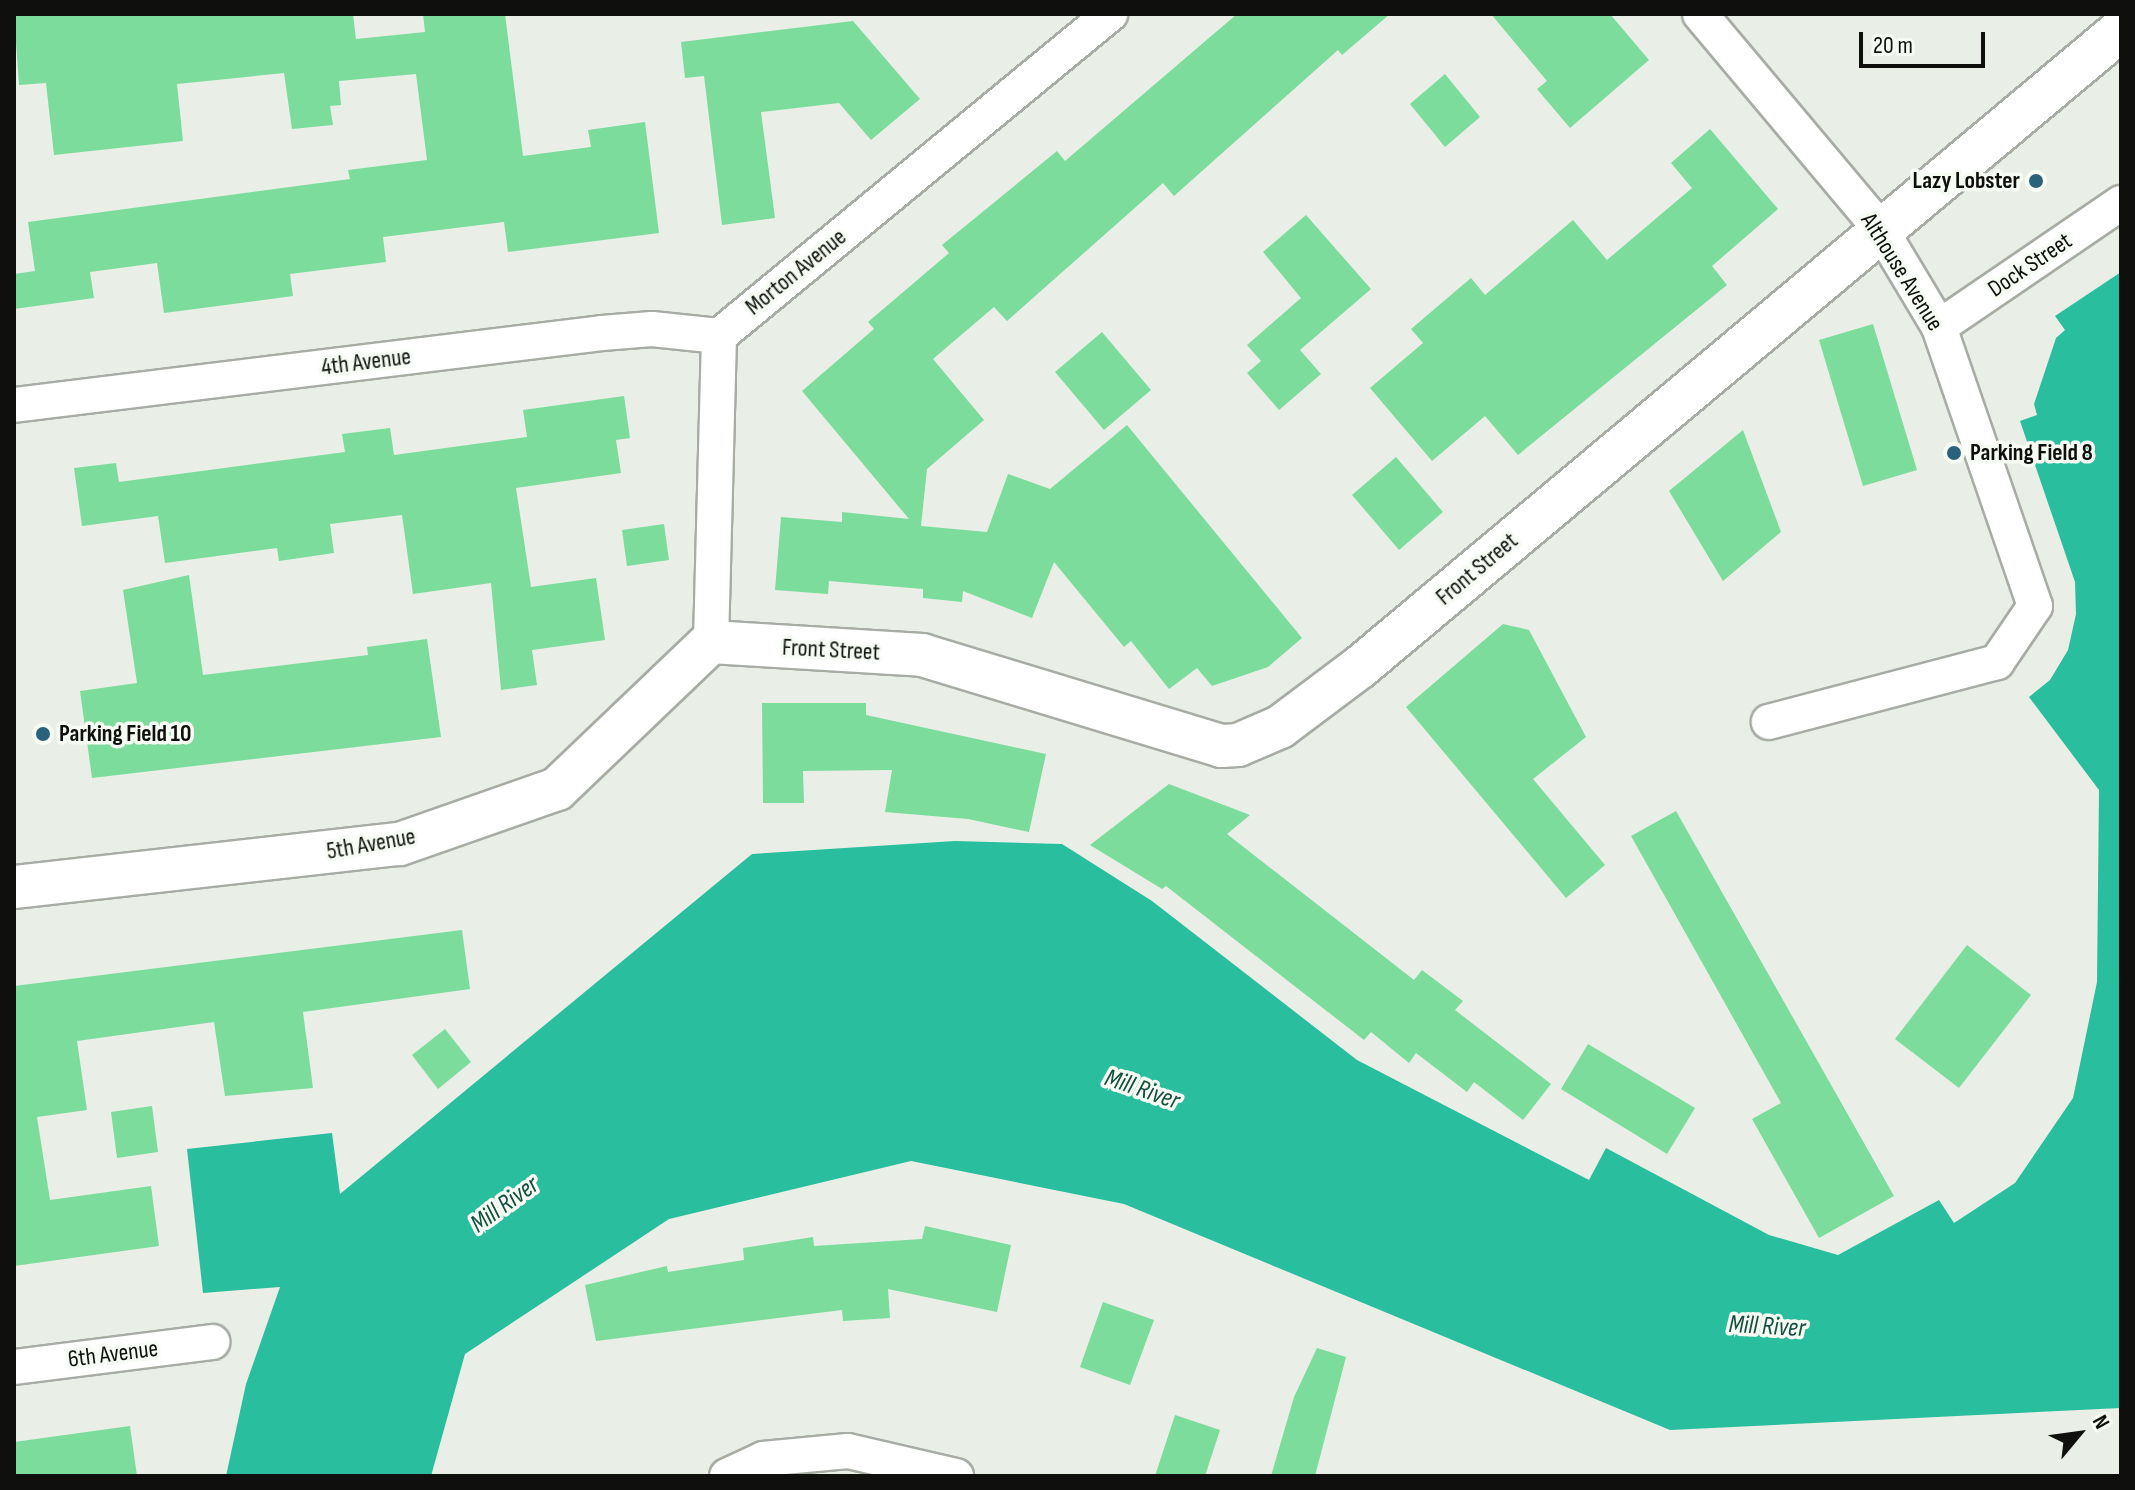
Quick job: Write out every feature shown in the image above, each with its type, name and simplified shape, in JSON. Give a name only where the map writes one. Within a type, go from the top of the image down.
[{"type":"street","name":"Morton Avenue","points":[[719,336],[1110,14]]},
{"type":"street","name":"Althouse Avenue","points":[[1700,14],[1881,230],[1939,327],[2035,606],[1997,662],[1769,722]]},
{"type":"street","name":"Front Street","points":[[711,642],[922,655],[1221,746],[1238,745],[1280,727],[1360,667],[2121,30]]},
{"type":"street","name":"Dock Street","points":[[1939,327],[2121,203]]},
{"type":"street","name":"4th Avenue","points":[[14,405],[602,333],[652,329],[719,336]]},
{"type":"street","points":[[711,642],[719,336]]},
{"type":"street","name":"5th Avenue","points":[[14,887],[400,844],[557,789],[711,642]]},
{"type":"street","name":"6th Avenue","points":[[14,1367],[212,1342]]},
{"type":"street","points":[[727,1476],[763,1459],[848,1451],[956,1476]]},
{"type":"water","name":"Mill River","points":[[2121,272],[2121,1408],[1670,1430],[1124,1204],[911,1161],[669,1219],[465,1354],[431,1476],[226,1476],[246,1384],[280,1287],[203,1293],[187,1149],[332,1133],[340,1194],[752,854],[955,841],[1062,844],[1152,901],[1357,1060],[1589,1180],[1606,1148],[1769,1235],[1838,1255],[1939,1200],[1954,1223],[2015,1183],[2073,1098],[2097,982],[2099,790],[2029,697],[2050,680],[2068,650],[2076,614],[2075,582],[2020,421],[2037,415],[2034,404],[2056,338],[2065,330],[2055,316]]},
{"type":"building","points":[[14,14],[353,14],[356,39],[425,32],[423,14],[505,14],[523,156],[591,147],[588,130],[645,122],[659,233],[508,252],[504,222],[383,237],[386,262],[290,274],[293,296],[164,313],[157,263],[90,272],[94,298],[14,309],[14,274],[35,271],[28,222],[350,179],[348,170],[427,160],[416,74],[339,81],[341,105],[330,106],[333,125],[292,129],[284,73],[177,84],[183,141],[54,155],[46,83],[19,85]]},
{"type":"building","points":[[1237,14],[1390,14],[1342,55],[1338,50],[1174,196],[1163,183],[1007,321],[994,307],[933,359],[984,420],[927,469],[921,526],[987,532],[1008,474],[1050,489],[1127,425],[1302,638],[1268,667],[1212,686],[1197,668],[1169,689],[1131,641],[1124,647],[1054,562],[1032,618],[963,591],[962,602],[923,598],[923,589],[829,581],[828,594],[775,590],[781,517],[842,522],[842,512],[909,519],[802,391],[874,329],[868,322],[949,253],[942,245],[1057,151],[1065,161]]},
{"type":"building","points":[[1491,14],[1610,14],[1649,60],[1570,128],[1537,89],[1547,81]]},
{"type":"building","points":[[853,21],[920,99],[871,140],[839,103],[761,112],[775,218],[722,225],[704,76],[685,78],[681,42]]},
{"type":"building","points":[[1445,74],[1480,117],[1445,147],[1410,104]]},
{"type":"building","points":[[1710,129],[1778,209],[1712,266],[1727,285],[1518,455],[1485,416],[1432,461],[1370,388],[1423,343],[1411,329],[1471,278],[1485,295],[1573,220],[1607,260],[1692,188],[1671,163]]},
{"type":"building","points":[[1306,215],[1371,289],[1300,350],[1321,374],[1279,410],[1247,373],[1261,361],[1247,345],[1301,298],[1263,252]]},
{"type":"building","points":[[1873,324],[1917,470],[1863,486],[1819,340]]},
{"type":"building","points":[[1102,332],[1151,390],[1104,430],[1055,372]]},
{"type":"building","points":[[624,396],[630,438],[616,440],[621,473],[516,488],[531,587],[596,578],[605,640],[532,650],[537,685],[501,690],[491,583],[413,594],[402,515],[330,524],[334,553],[279,561],[277,548],[165,563],[158,516],[82,526],[74,468],[116,463],[119,482],[345,452],[342,434],[390,428],[394,455],[527,437],[523,410]]},
{"type":"building","points":[[1743,430],[1781,532],[1723,581],[1669,491]]},
{"type":"building","points":[[1396,457],[1443,512],[1399,550],[1352,495]]},
{"type":"building","points":[[664,524],[669,560],[627,566],[622,530]]},
{"type":"building","points":[[189,575],[203,675],[368,655],[367,647],[427,639],[441,737],[92,778],[80,691],[137,683],[123,590]]},
{"type":"building","points":[[1503,624],[1529,630],[1586,737],[1533,779],[1605,865],[1566,898],[1406,707]]},
{"type":"building","points":[[762,703],[866,703],[866,715],[1046,754],[1029,832],[968,819],[885,812],[892,770],[803,771],[804,803],[763,803]]},
{"type":"building","points":[[1169,784],[1250,815],[1227,834],[1414,980],[1422,970],[1463,1001],[1455,1010],[1551,1084],[1523,1120],[1474,1082],[1467,1092],[1416,1053],[1409,1063],[1371,1032],[1364,1040],[1166,886],[1162,889],[1090,845]]},
{"type":"building","points":[[1676,811],[1894,1196],[1819,1238],[1752,1119],[1781,1103],[1631,836]]},
{"type":"building","points":[[462,930],[470,989],[303,1012],[313,1088],[225,1096],[214,1022],[77,1041],[87,1110],[37,1117],[50,1200],[151,1186],[159,1246],[14,1266],[14,986]]},
{"type":"building","points":[[1967,945],[2031,995],[1959,1088],[1895,1039]]},
{"type":"building","points":[[445,1029],[471,1062],[438,1089],[412,1055]]},
{"type":"building","points":[[1588,1044],[1695,1108],[1667,1154],[1561,1089]]},
{"type":"building","points":[[152,1106],[158,1152],[117,1158],[111,1112]]},
{"type":"building","points":[[925,1226],[1011,1245],[997,1312],[888,1289],[890,1318],[843,1321],[842,1310],[596,1341],[585,1285],[667,1266],[668,1272],[744,1260],[743,1248],[813,1237],[814,1246],[922,1239]]},
{"type":"building","points":[[1103,1302],[1154,1320],[1130,1385],[1080,1367]]},
{"type":"building","points":[[1317,1348],[1346,1357],[1315,1476],[1271,1476],[1294,1397]]},
{"type":"building","points":[[1175,1415],[1220,1430],[1205,1476],[1155,1476]]},
{"type":"building","points":[[130,1426],[137,1476],[14,1476],[14,1442]]},
{"type":"place","name":"Lazy Lobster","points":[[2036,181]]},
{"type":"place","name":"Parking Field 8","points":[[1954,453]]},
{"type":"place","name":"Parking Field 10","points":[[43,734]]}]
